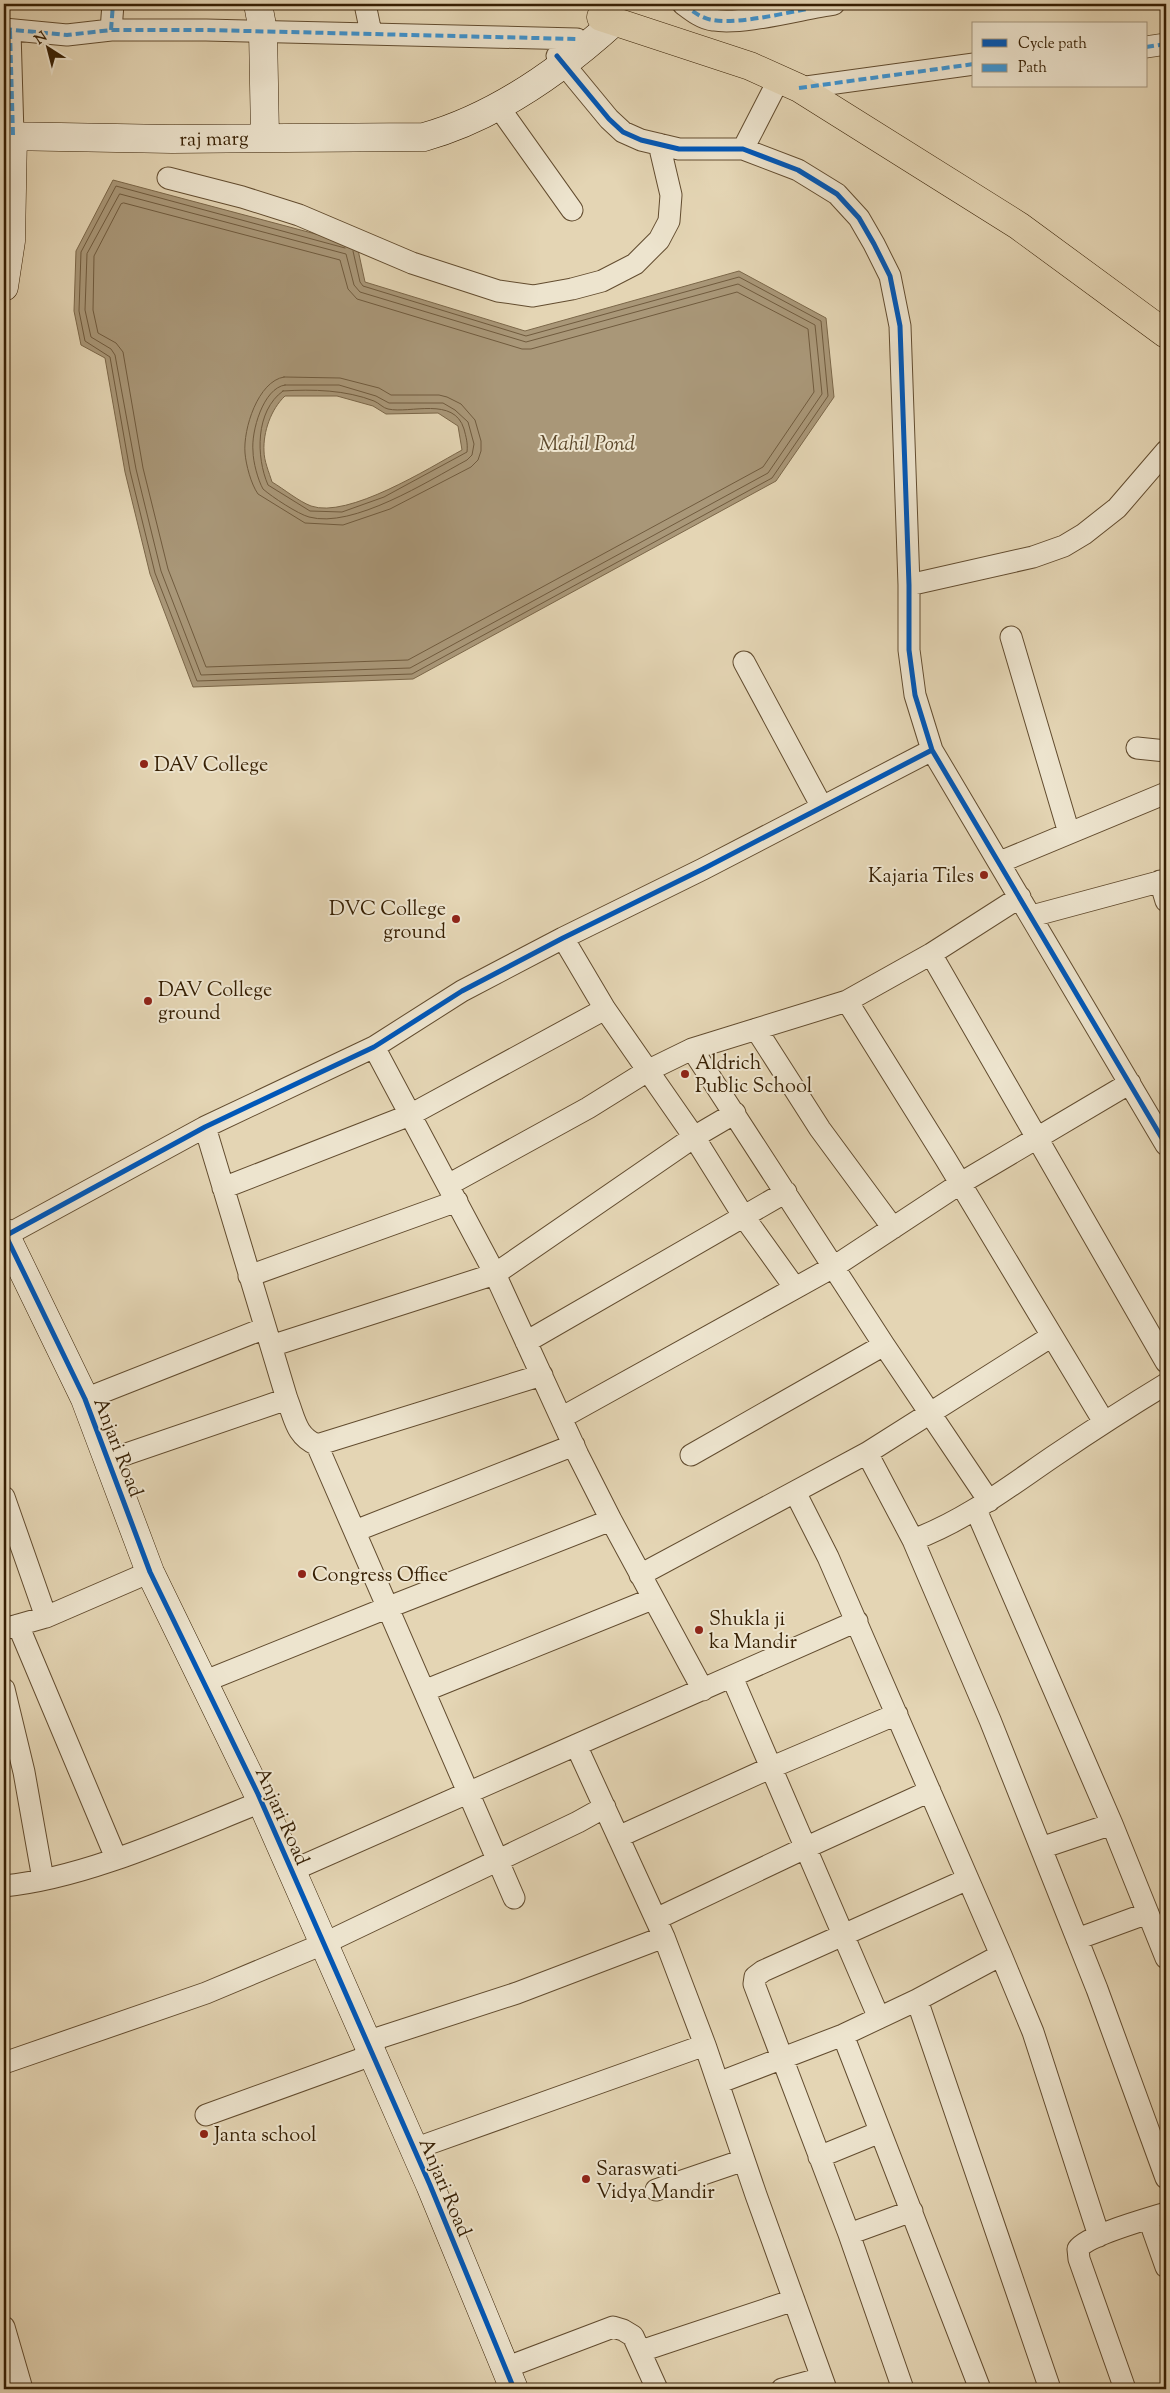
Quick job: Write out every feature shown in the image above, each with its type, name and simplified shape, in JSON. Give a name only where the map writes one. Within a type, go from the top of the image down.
[{"type":"main road","points":[[614,12],[750,66],[789,84],[1019,226],[1166,334]]},
{"type":"street","points":[[111,30],[113,4]]},
{"type":"street","points":[[258,4],[264,31],[265,136]]},
{"type":"street","points":[[365,4],[371,33]]},
{"type":"street","points":[[683,4],[693,12],[711,20],[734,21],[834,4]]},
{"type":"street","points":[[561,60],[578,39],[614,12]]},
{"type":"street","points":[[424,137],[447,121],[561,60],[614,12]]},
{"type":"street","points":[[4,287],[11,241],[7,30],[67,35],[111,30],[264,31],[578,39]]},
{"type":"street","points":[[1148,47],[1166,44]]},
{"type":"street","points":[[561,60],[623,132],[679,149],[744,149],[798,170],[837,194],[859,218],[890,276],[900,326],[909,585],[909,650],[915,695],[932,750],[1166,1145]]},
{"type":"street","name":"raj marg","points":[[9,136],[172,139],[265,136],[424,137],[453,129],[498,106],[561,60]]},
{"type":"street","points":[[744,149],[789,84],[972,64]]},
{"type":"street","points":[[498,106],[572,210]]},
{"type":"street","points":[[168,178],[242,196],[299,215],[412,263],[498,291],[533,296],[602,281],[635,264],[659,240],[669,221],[671,196],[658,144]]},
{"type":"street","points":[[909,585],[1033,557],[1064,546],[1084,534],[1117,508],[1166,451]]},
{"type":"street","points":[[1011,637],[1069,833]]},
{"type":"street","points":[[744,662],[822,807]]},
{"type":"street","points":[[1137,748],[1166,751]]},
{"type":"street","points":[[5,1234],[205,1127],[374,1047],[462,991],[932,750]]},
{"type":"street","points":[[1000,862],[1166,793]]},
{"type":"street","points":[[1032,916],[1164,887]]},
{"type":"street","points":[[250,1276],[452,1193],[650,1070],[692,1049],[847,1001],[931,954],[1020,897]]},
{"type":"street","points":[[563,938],[606,1009],[650,1070],[744,1217],[795,1288]]},
{"type":"street","points":[[931,954],[1166,1362]]},
{"type":"street","points":[[847,1001],[961,1183],[1104,1422]]},
{"type":"street","points":[[223,1188],[410,1115],[606,1009]]},
{"type":"street","points":[[756,1029],[820,1129],[893,1228]]},
{"type":"street","points":[[374,1047],[495,1274],[561,1418],[611,1520],[652,1599],[703,1690]]},
{"type":"street","points":[[692,1049],[930,1412],[983,1505],[1166,1958]]},
{"type":"street","points":[[561,1418],[835,1266],[961,1183],[1130,1083]]},
{"type":"street","points":[[85,1400],[268,1337],[495,1274],[694,1137],[734,1113]]},
{"type":"street","points":[[205,1127],[268,1337],[299,1430],[306,1440],[317,1445],[389,1607],[467,1794],[514,1898]]},
{"type":"street","points":[[526,1342],[786,1192]]},
{"type":"street","name":"Anjari Road","points":[[5,1234],[85,1400],[150,1572],[261,1802],[414,2149],[510,2379]]},
{"type":"street","points":[[640,1575],[867,1453],[1052,1336]]},
{"type":"street","points":[[691,1455],[884,1344]]},
{"type":"street","points":[[317,1445],[542,1375]]},
{"type":"street","points":[[913,1540],[944,1528],[983,1505],[1104,1422],[1166,1384]]},
{"type":"street","points":[[109,1460],[288,1399]]},
{"type":"street","points":[[356,1531],[574,1445]]},
{"type":"street","points":[[867,1453],[913,1540],[990,1720],[1077,1939],[1166,2178]]},
{"type":"street","points":[[795,1492],[828,1557],[857,1621],[1033,2032],[1100,2236]]},
{"type":"street","points":[[4,1497],[46,1617]]},
{"type":"street","points":[[203,1682],[611,1520]]},
{"type":"street","points":[[116,1858],[11,1627],[46,1617],[150,1572]]},
{"type":"street","points":[[424,1690],[652,1599]]},
{"type":"street","points":[[291,1871],[857,1621]]},
{"type":"street","points":[[732,1677],[879,2018]]},
{"type":"street","points":[[4,1689],[24,1772],[43,1879]]},
{"type":"street","points":[[618,1837],[770,1768],[897,1714]]},
{"type":"street","points":[[576,1745],[660,1928],[705,2045],[824,2384],[782,2389]]},
{"type":"street","points":[[206,2114],[517,1993],[660,1928],[805,1848],[930,1791]]},
{"type":"street","points":[[4,1886],[43,1879],[116,1858],[261,1802]]},
{"type":"street","points":[[4,2063],[206,1994],[323,1944],[578,1822],[605,1807]]},
{"type":"street","points":[[1041,1848],[1112,1824]]},
{"type":"street","points":[[903,2389],[849,2234],[754,1984],[755,1977],[968,1879]]},
{"type":"street","points":[[1077,1939],[1148,1914]]},
{"type":"street","points":[[718,2083],[843,2035],[917,2000],[1001,1955]]},
{"type":"street","points":[[917,2000],[1050,2389]]},
{"type":"street","points":[[843,2035],[980,2389]]},
{"type":"street","points":[[414,2149],[705,2045]]},
{"type":"street","points":[[819,2156],[880,2132]]},
{"type":"street","points":[[656,2190],[744,2160]]},
{"type":"street","points":[[849,2234],[912,2212]]},
{"type":"street","points":[[1125,2389],[1079,2259],[1078,2249],[1082,2243],[1158,2216],[1166,2267]]},
{"type":"street","points":[[641,2351],[794,2300]]},
{"type":"street","points":[[4,2327],[9,2367],[22,2389]]},
{"type":"street","points":[[510,2379],[613,2328],[623,2330],[633,2336],[657,2389]]},
{"type":"water","name":"Mahil Pond","points":[[113,180],[357,245],[365,282],[525,331],[739,271],[826,318],[834,397],[776,481],[413,679],[193,687],[150,574],[125,472],[105,358],[81,345],[74,311],[76,251]],"holes":[[[285,396],[337,396],[373,406],[386,414],[438,413],[458,426],[462,450],[388,490],[366,499],[327,508],[306,504],[272,482],[264,455],[265,436],[269,421],[276,407]]]},
{"type":"marked path","points":[[111,30],[113,4]]},
{"type":"marked path","points":[[683,4],[705,18],[726,21],[756,18],[834,4]]},
{"type":"marked path","points":[[4,29],[67,35],[111,30],[206,30],[577,39]]},
{"type":"marked path","points":[[10,31],[13,135]]},
{"type":"marked path","points":[[1148,47],[1166,44]]},
{"type":"marked path","points":[[799,88],[972,64]]},
{"type":"cycle path","points":[[557,56],[609,119],[623,132],[641,140],[679,149],[743,149],[798,170],[837,194],[859,218],[874,244],[890,276],[900,326],[909,585],[909,650],[915,695],[932,750],[1166,1145]]},
{"type":"cycle path","points":[[5,1236],[205,1127],[374,1047],[462,991],[563,938],[703,869],[932,750]]},
{"type":"cycle path","points":[[4,1232],[85,1399],[150,1572],[258,1794],[430,2185],[514,2389]]},
{"type":"place","name":"DAV College","points":[[144,764]]},
{"type":"place","name":"Kajaria Tiles","points":[[984,875]]},
{"type":"place","name":"DVC College ground","points":[[456,919]]},
{"type":"place","name":"DAV College ground","points":[[148,1001]]},
{"type":"place","name":"Aldrich Public School","points":[[685,1074]]},
{"type":"place","name":"Congress Office","points":[[302,1574]]},
{"type":"place","name":"Shukla ji ka Mandir","points":[[699,1630]]},
{"type":"place","name":"Janta school","points":[[204,2134]]},
{"type":"place","name":"Saraswati Vidya Mandir","points":[[586,2179]]}]
